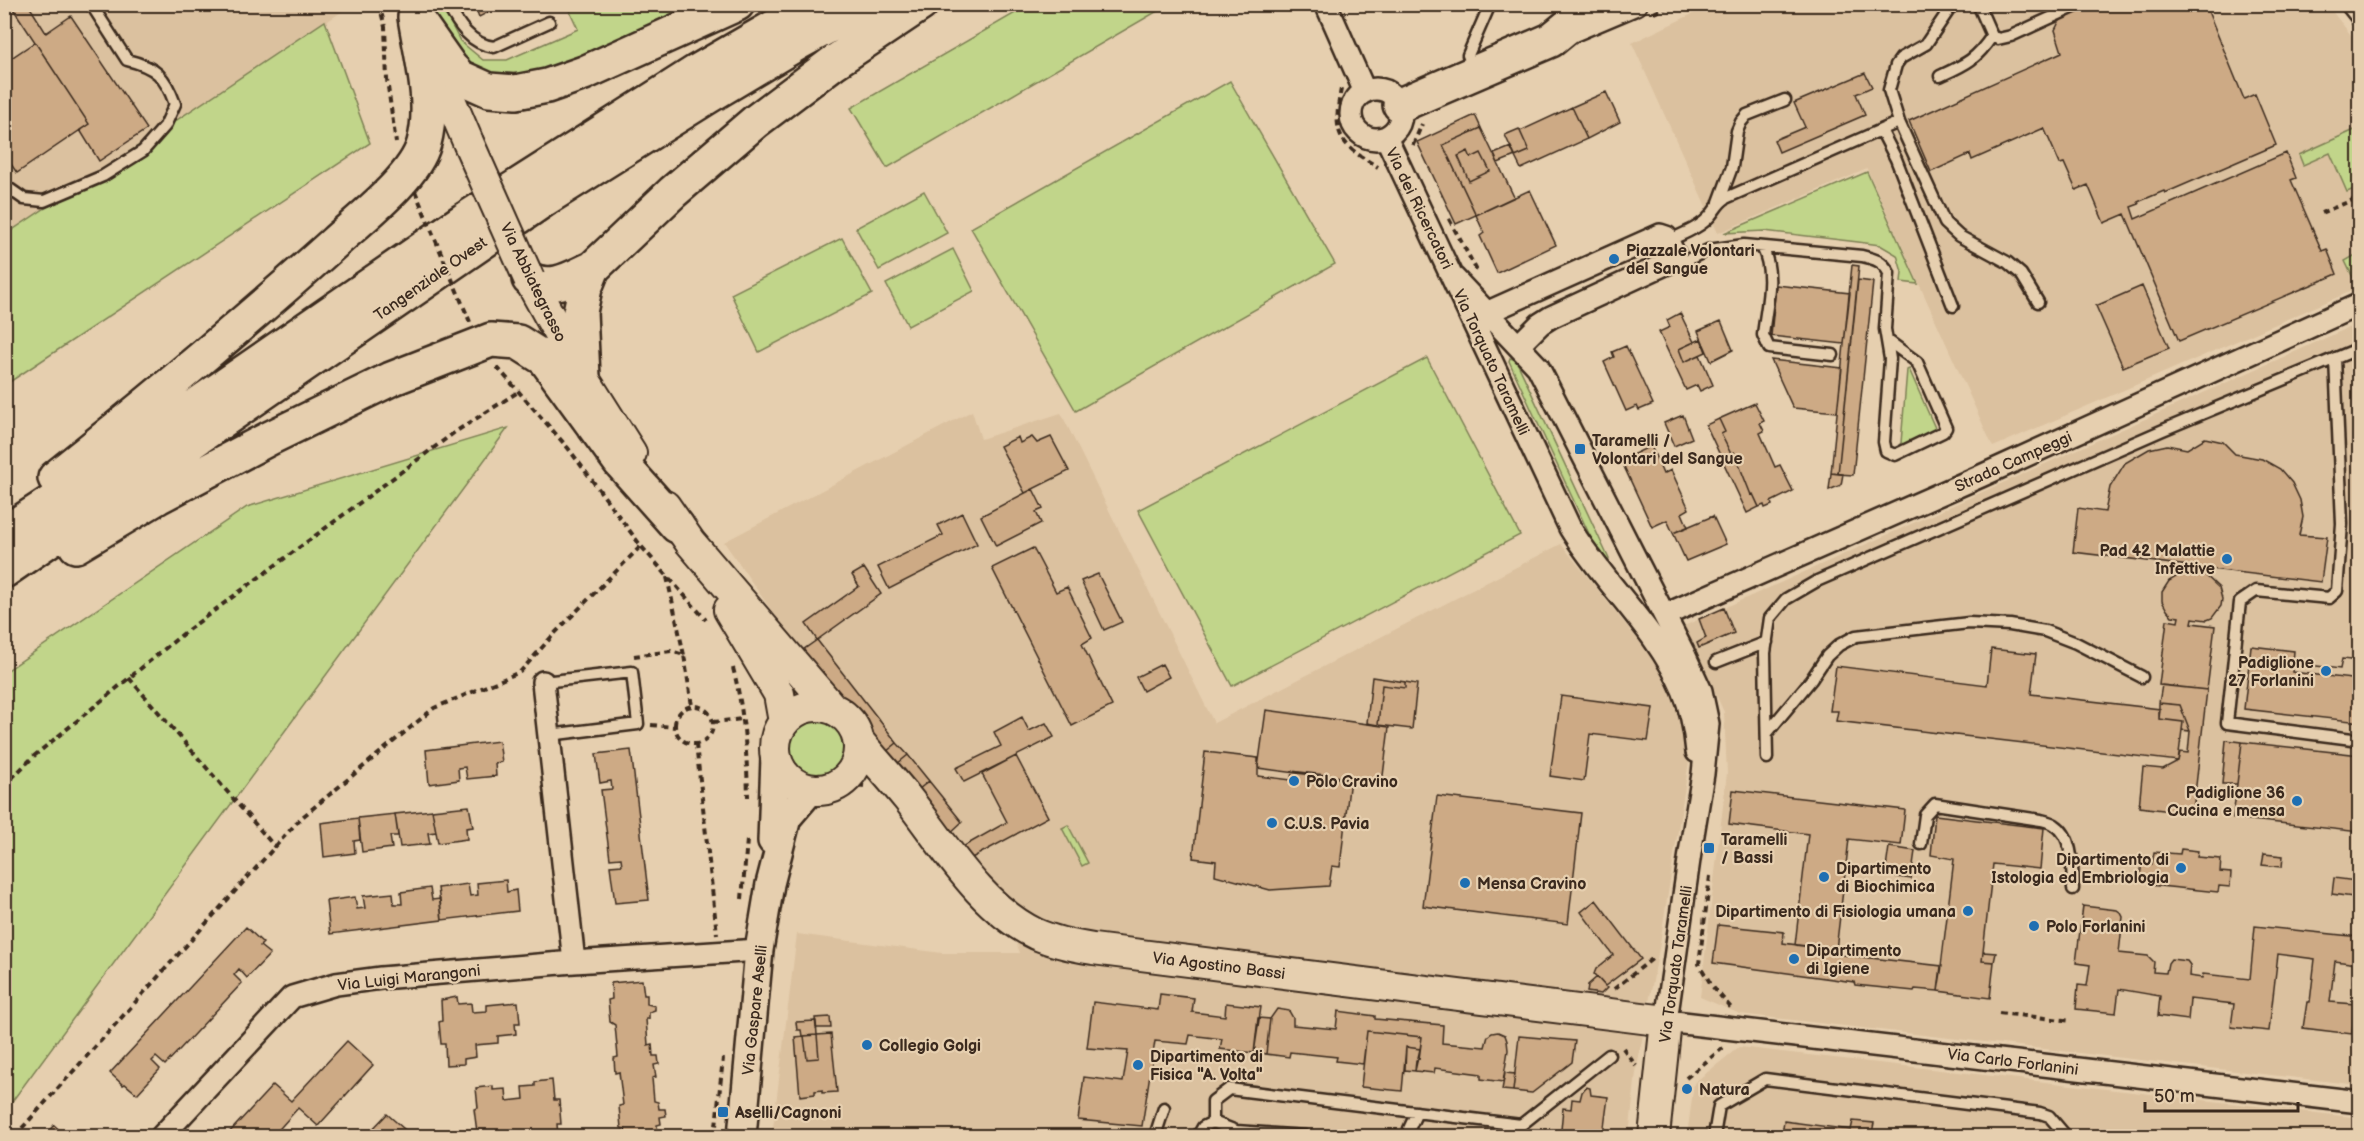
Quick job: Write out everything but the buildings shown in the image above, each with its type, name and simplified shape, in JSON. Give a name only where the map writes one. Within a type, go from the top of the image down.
[{"type":"highway","points":[[413,11],[447,63],[460,77],[489,90],[504,92],[547,86],[584,73],[737,4]]},
{"type":"highway","name":"Tangenziale Ovest","points":[[4,533],[133,449],[464,220],[696,72],[814,4]]},
{"type":"highway","name":"Tangenziale Ovest","points":[[4,571],[545,199],[709,96],[869,4]]},
{"type":"highway","points":[[529,279],[546,285],[556,284],[593,268],[673,192],[756,121],[834,63],[921,4]]},
{"type":"highway","points":[[1413,112],[1476,72],[1551,40],[1573,22],[1582,4]]},
{"type":"highway","points":[[4,518],[100,442],[296,277],[384,198],[411,168],[424,144],[428,115],[413,11]]},
{"type":"highway","points":[[582,377],[580,312],[585,288],[593,268]]},
{"type":"highway","points":[[4,588],[158,498],[270,438],[391,379],[492,340],[518,342],[545,359],[620,462],[684,534]]},
{"type":"main road","name":"Via Abbiategrasso","points":[[413,11],[529,279],[582,377],[684,534],[779,694],[784,722]]},
{"type":"main road","name":"Via Abbiategrasso","points":[[684,534],[833,710]]},
{"type":"main road","points":[[851,774],[857,756],[858,740],[853,727],[845,717],[820,706],[794,713],[784,722],[778,732],[775,757],[782,773],[794,784],[810,790],[832,787],[851,774],[875,775],[902,791]]},
{"type":"main road","name":"Via Agostino Bassi","points":[[858,740],[995,906],[1037,934],[1061,943],[1105,951],[1666,1021]]},
{"type":"main road","name":"Via Torquato Taramelli","points":[[1653,1137],[1666,1021]]},
{"type":"street","points":[[1326,4],[1365,92]]},
{"type":"street","points":[[1551,40],[1636,4]]},
{"type":"street","points":[[2352,4],[2360,14]]},
{"type":"street","points":[[1373,89],[1389,92],[1413,112],[1401,120],[1393,133],[1386,137],[1371,139],[1358,131],[1351,117],[1354,102],[1365,92],[1373,89]]},
{"type":"street","name":"Via dei Ricercatori","points":[[1386,137],[1454,278]]},
{"type":"street","points":[[1480,316],[1660,235],[1666,237],[1671,249],[1672,261],[1551,317],[1540,324],[1519,345]]},
{"type":"street","name":"Via Torquato Taramelli","points":[[1454,278],[1480,316],[1570,528],[1614,590],[1655,641],[1683,691],[1696,740],[1701,792]]},
{"type":"street","name":"Strada Campeggi","points":[[1665,615],[1991,472],[2360,304]]},
{"type":"street","name":"Via Torquato Taramelli","points":[[1480,316],[1519,345],[1539,367],[1701,691],[1708,724],[1701,792],[1666,1021]]},
{"type":"street","points":[[1614,590],[1624,590],[1632,585],[1638,578],[1641,568]]},
{"type":"street","points":[[543,682],[574,962]]},
{"type":"street","name":"Via Gaspare Aselli","points":[[770,885],[775,757]]},
{"type":"street","name":"Via Gaspare Aselli","points":[[742,1137],[759,950],[770,885],[788,818],[810,790]]},
{"type":"street","name":"Via Luigi Marangoni","points":[[162,1137],[292,997],[336,984],[358,981],[574,962],[759,950]]},
{"type":"street","name":"Via Carlo Forlanini","points":[[1666,1021],[2360,1102]]},
{"type":"lane","points":[[4,185],[24,199],[44,201],[104,176],[142,151],[165,126],[175,104],[168,85],[159,74],[144,64],[127,60],[91,4]]},
{"type":"lane","points":[[447,4],[458,25],[484,46],[494,47],[549,22]]},
{"type":"lane","points":[[1953,4],[1926,44],[1901,58],[1896,65],[1889,90],[1899,122],[1945,223],[1959,236],[2007,262],[2021,274],[2038,302]]},
{"type":"lane","points":[[1978,4],[1992,36],[1998,39],[2011,36],[2081,4]]},
{"type":"lane","points":[[1476,72],[1468,55],[1488,9]]},
{"type":"lane","points":[[1940,76],[1965,65],[1981,53],[1992,36]]},
{"type":"lane","points":[[1785,100],[1747,115],[1741,122],[1737,131],[1732,167],[1719,202],[1711,216],[1671,249],[1685,261],[1708,250],[1744,245],[1877,259],[1886,266],[1890,273],[1886,329],[1887,340],[1890,359],[1884,442],[1886,451],[1895,455],[1943,432],[1946,428],[1917,362],[1887,340]]},
{"type":"lane","points":[[1719,202],[1899,122]]},
{"type":"lane","points":[[1881,130],[1896,159],[1953,306]]},
{"type":"lane","points":[[1762,247],[1768,259],[1770,275],[1762,336],[1765,343],[1769,348],[1833,355]]},
{"type":"lane","points":[[1767,758],[1765,653],[1770,618],[1786,599],[1817,581],[2152,435],[2360,348]]},
{"type":"lane","points":[[2335,358],[2342,524],[2337,591],[2329,598],[2256,591],[2240,602],[2227,723],[2360,740]]},
{"type":"lane","points":[[1767,733],[1811,680],[1827,656],[1839,645],[1856,636],[1969,623],[2010,625],[2045,631],[2076,643],[2142,677]]},
{"type":"lane","points":[[1716,662],[1767,642]]},
{"type":"lane","points":[[543,682],[632,672],[638,724],[549,735]]},
{"type":"lane","points":[[1921,844],[1925,815],[1935,804],[2041,820],[2055,825],[2065,835],[2071,857],[2073,889]]},
{"type":"lane","points":[[1506,1137],[1609,1055]]},
{"type":"lane","points":[[1714,1137],[1719,1106],[1765,1079],[2040,1113],[2049,1116],[2066,1137]]},
{"type":"lane","points":[[1213,1122],[1213,1101],[1229,1089],[1521,1125]]},
{"type":"lane","points":[[1155,1137],[1164,1108]]},
{"type":"lane","points":[[1411,1137],[1409,1129],[1417,1112]]},
{"type":"lane","points":[[1198,1137],[1203,1126],[1213,1122],[1236,1131],[1305,1137]]},
{"type":"path","points":[[378,4],[385,27],[387,80],[396,145]]},
{"type":"path","points":[[1413,112],[1421,125],[1413,145],[1418,156]]},
{"type":"path","points":[[414,191],[470,322]]},
{"type":"path","points":[[2321,213],[2360,197]]},
{"type":"path","points":[[1448,217],[1476,269]]},
{"type":"path","points":[[496,366],[568,448],[641,546],[712,627]]},
{"type":"path","points":[[4,786],[34,756],[184,633],[455,432],[518,392]]},
{"type":"path","points":[[15,1137],[300,819],[434,708],[520,672],[641,546]]},
{"type":"path","points":[[666,575],[684,655]]},
{"type":"path","points":[[730,661],[747,756],[748,802]]},
{"type":"path","points":[[129,678],[275,847]]},
{"type":"path","points":[[692,706],[706,710],[713,722],[709,736],[696,744],[682,740],[675,727],[679,713],[692,706]]},
{"type":"path","points":[[713,722],[742,719]]},
{"type":"path","points":[[638,724],[675,727]]},
{"type":"path","points":[[696,744],[719,953]]},
{"type":"path","points":[[741,907],[747,834]]},
{"type":"path","points":[[1610,992],[1652,959],[1655,946]]},
{"type":"path","points":[[1999,1013],[2072,1021]]},
{"type":"path","points":[[1622,1045],[1638,1069]]},
{"type":"path","points":[[1681,1082],[1726,1046]]},
{"type":"path","points":[[715,1137],[724,1047]]},
{"type":"shaded area","points":[[5,5],[352,5],[5,235]]},
{"type":"shaded area","points":[[1711,5],[2327,5],[2359,45],[2359,283],[2354,290],[1993,447],[1867,169],[1718,233],[1632,43]]},
{"type":"shaded area","points":[[2359,323],[2359,1085],[1740,1014],[1700,997],[1727,773],[1724,712],[1684,626]]},
{"type":"shaded area","name":"Polo Cravino","points":[[972,411],[981,439],[1061,413],[1214,723],[1561,544],[1655,661],[1680,706],[1689,761],[1660,943],[1636,1072],[1629,1136],[772,1136],[797,934],[942,953],[1020,953],[1012,931],[968,860],[800,652],[724,542]]},
{"type":"shaded area","points":[[1739,1047],[2360,1118],[2359,1136],[1687,1136],[1694,1083]]},
{"type":"green space","points":[[429,5],[441,5],[460,41],[483,60],[507,60],[578,29],[567,5],[702,5],[525,82],[469,71],[440,31]]},
{"type":"green space","points":[[1029,5],[1168,5],[887,168],[851,108]]},
{"type":"green space","points":[[325,21],[370,143],[5,385],[5,235]]},
{"type":"green space","points":[[1230,81],[1335,264],[1076,411],[971,228]]},
{"type":"green space","points":[[2359,128],[2359,187],[2347,192],[2330,153],[2303,165],[2299,155]]},
{"type":"green space","points":[[1867,172],[1918,284],[1901,282],[1902,272],[1897,255],[1880,245],[1764,231],[1724,233]]},
{"type":"green space","points":[[924,191],[947,233],[879,270],[856,228]]},
{"type":"green space","points":[[842,238],[872,294],[759,352],[731,294]]},
{"type":"green space","points":[[953,249],[974,291],[908,326],[886,284]]},
{"type":"green space","points":[[2359,253],[2359,283],[2357,286],[2345,261]]},
{"type":"green space","points":[[1427,358],[1520,535],[1232,686],[1138,510]]},
{"type":"green space","points":[[1510,358],[1516,360],[1609,559],[1608,564],[1603,564],[1509,361]]},
{"type":"green space","points":[[1909,369],[1935,431],[1904,444],[1901,443],[1907,370]]},
{"type":"green space","points":[[508,428],[5,1111],[5,672],[247,507]]},
{"type":"green space","points":[[812,721],[822,721],[837,729],[843,738],[845,749],[843,760],[837,769],[822,777],[812,777],[801,772],[794,765],[789,754],[789,744],[794,733],[801,726]]},
{"type":"green space","points":[[1068,825],[1088,863],[1082,866],[1062,828]]},
{"type":"place","name":"Piazzale Volontari del Sangue","points":[[1614,259]]},
{"type":"place","name":"Taramelli / Volontari del Sangue","points":[[1580,449]]},
{"type":"place","name":"Pad 42 Malattie Infettive","points":[[2227,559]]},
{"type":"place","name":"Padiglione 27 Forlanini","points":[[2326,671]]},
{"type":"place","name":"Polo Cravino","points":[[1294,781]]},
{"type":"place","name":"Padiglione 36 Cucina e mensa","points":[[2297,801]]},
{"type":"place","name":"C.U.S. Pavia","points":[[1272,823]]},
{"type":"place","name":"Taramelli / Bassi","points":[[1709,848]]},
{"type":"place","name":"Dipartimento di Istologia ed Embriologia","points":[[2181,868]]},
{"type":"place","name":"Dipartimento di Biochimica","points":[[1824,877]]},
{"type":"place","name":"Mensa Cravino","points":[[1465,883]]},
{"type":"place","name":"Dipartimento di Fisiologia umana","points":[[1968,911]]},
{"type":"place","name":"Polo Forlanini","points":[[2034,926]]},
{"type":"place","name":"Dipartimento di Igiene","points":[[1794,959]]},
{"type":"place","name":"Collegio Golgi","points":[[867,1045]]},
{"type":"place","name":"Dipartimento di Fisica \"A. Volta\"","points":[[1138,1065]]},
{"type":"place","name":"Natura","points":[[1687,1089]]},
{"type":"place","name":"Aselli/Cagnoni","points":[[723,1112]]}]
